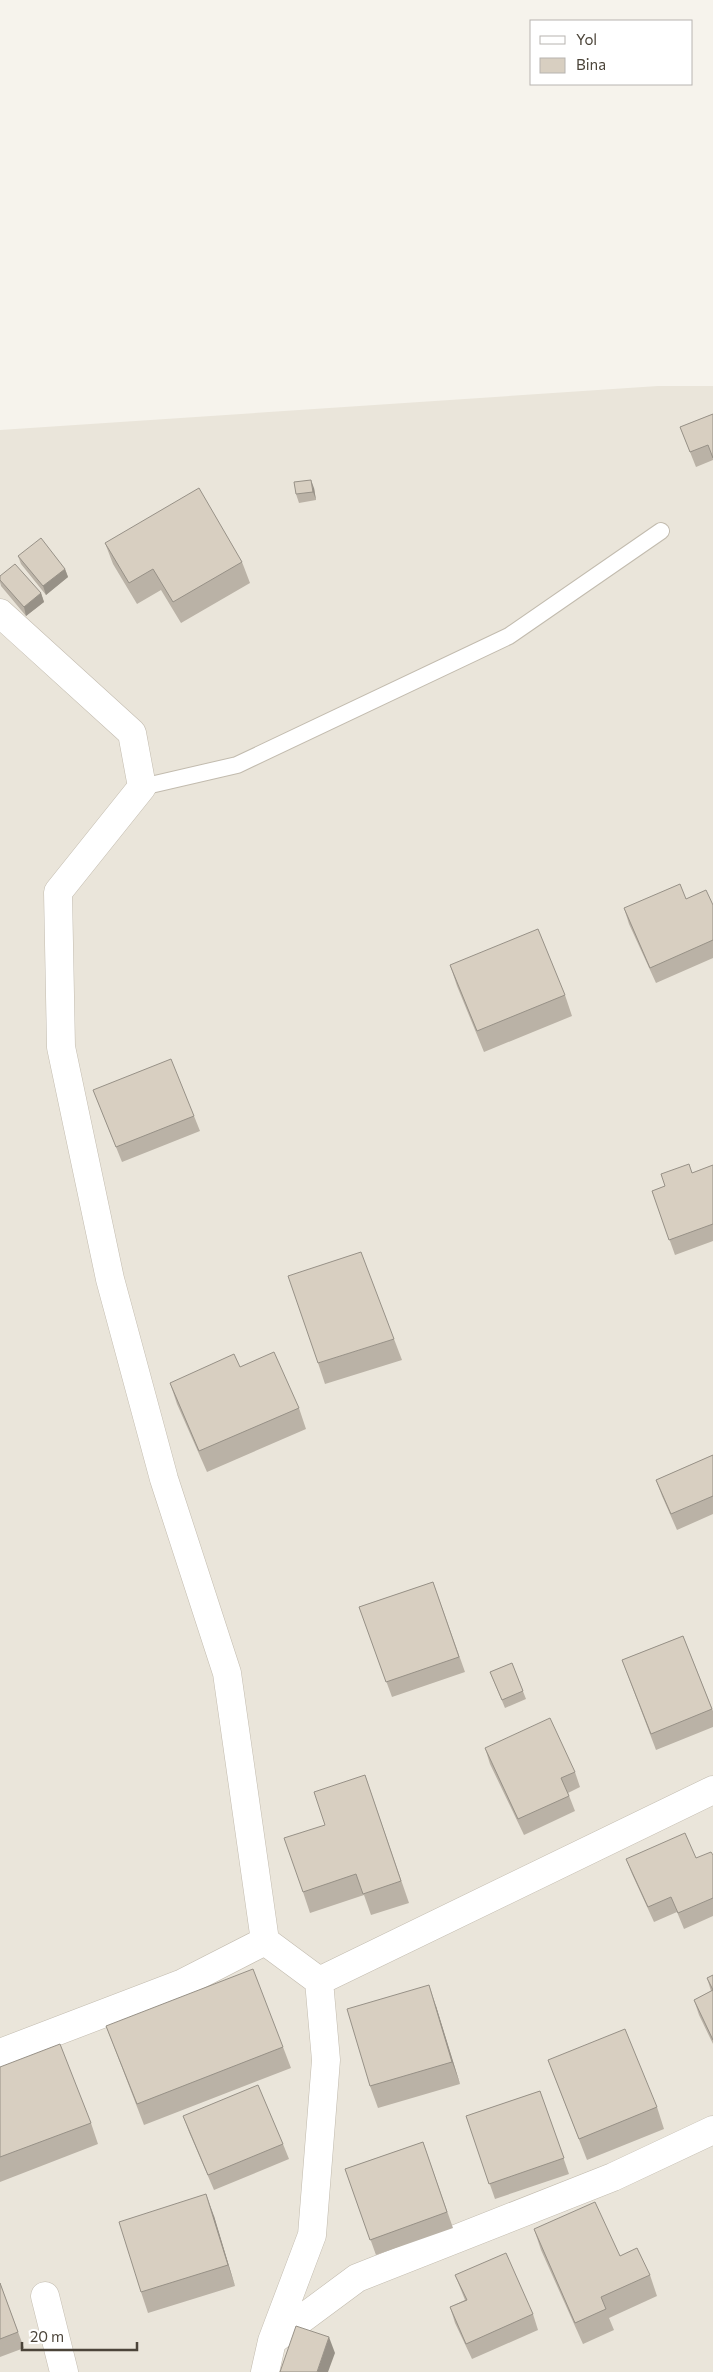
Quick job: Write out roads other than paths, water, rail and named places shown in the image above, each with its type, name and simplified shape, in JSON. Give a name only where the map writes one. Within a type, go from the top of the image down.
[{"type":"street","points":[[0,613],[132,733],[142,787],[58,892],[61,1047],[112,1289],[164,1479],[227,1673],[265,1941],[319,1981],[326,2060],[312,2235],[272,2341],[265,2372]]},
{"type":"street","points":[[319,1981],[713,1790]]},
{"type":"street","points":[[0,2053],[183,1983],[265,1941]]},
{"type":"street","points":[[272,2341],[357,2278],[613,2178],[713,2130]]},
{"type":"street","points":[[45,2296],[64,2372]]},
{"type":"lane","points":[[142,787],[237,765],[509,636],[661,530]]}]
